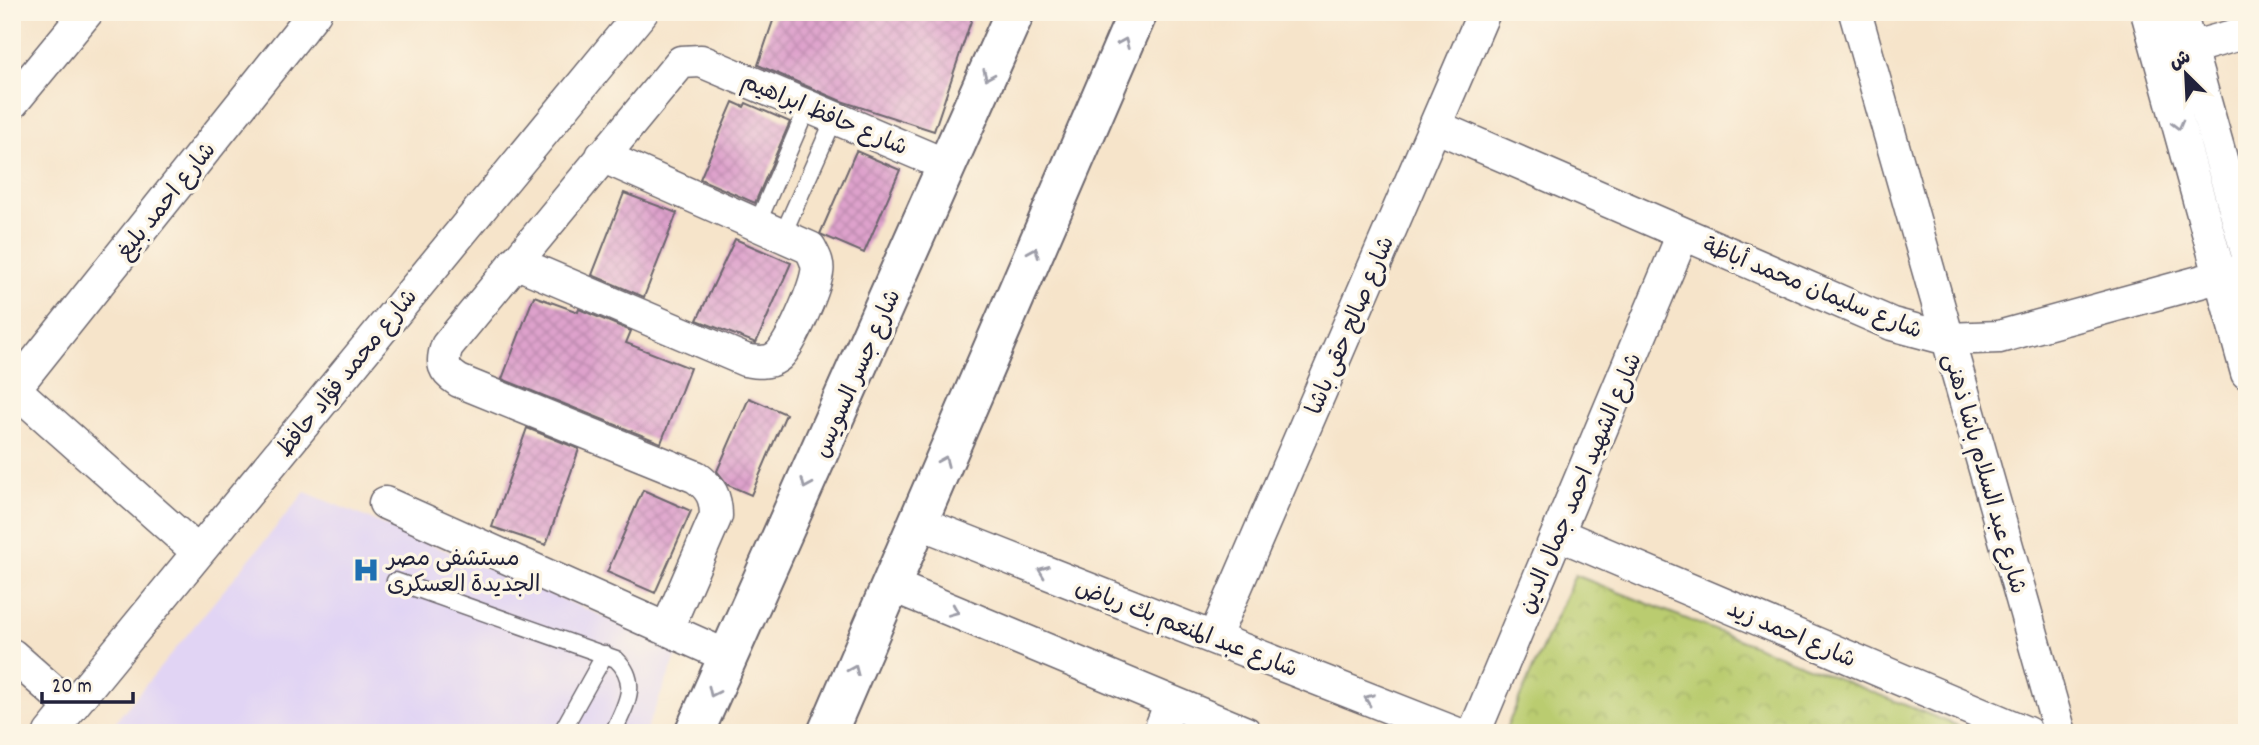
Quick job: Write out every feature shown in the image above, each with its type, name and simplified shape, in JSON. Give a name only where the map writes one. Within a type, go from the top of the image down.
[{"type":"main road","name":"شارع جسر السويس","points":[[694,733],[1015,12]]},
{"type":"main road","points":[[827,733],[1138,12]]},
{"type":"street","points":[[12,103],[87,12]]},
{"type":"street","name":"شارع احمد بليغ","points":[[13,388],[315,12]]},
{"type":"street","name":"شارع محمد فؤاد حافظ","points":[[50,733],[642,12]]},
{"type":"street","name":"شارع صالح حقى باشا","points":[[1214,638],[1484,12]]},
{"type":"street","name":"شارع عبد السلام باشا ذهنى","points":[[1855,12],[2060,733]]},
{"type":"street","points":[[2147,12],[2233,273],[2247,373]]},
{"type":"street","points":[[2180,12],[2247,252]]},
{"type":"street","points":[[2190,48],[2247,32]]},
{"type":"street","name":"شارع حافظ ابراهيم","points":[[602,156],[673,69],[681,62],[701,61],[948,166]]},
{"type":"street","name":"شارع سليمان محمد أباظة","points":[[1435,126],[1892,324],[1948,339],[1999,337],[2233,273]]},
{"type":"street","points":[[515,262],[745,360],[761,363],[775,359],[787,349],[817,274],[817,260],[810,247],[602,156],[515,262],[447,346],[442,360],[446,373],[696,477],[709,486],[716,500],[716,516],[667,629]]},
{"type":"street","name":"شارع الشهيد احمد جمال الدين","points":[[1474,733],[1683,234]]},
{"type":"street","points":[[13,388],[198,552]]},
{"type":"street","points":[[385,503],[729,657]]},
{"type":"street","name":"شارع عبد المنعم بك رياض","points":[[918,522],[1455,733]]},
{"type":"street","name":"شارع احمد زيد","points":[[1558,534],[2027,733]]},
{"type":"street","points":[[891,585],[1246,733]]},
{"type":"street","points":[[12,655],[71,707]]},
{"type":"street","points":[[1159,733],[1171,702]]},
{"type":"lane","points":[[770,228],[821,112]]},
{"type":"lane","points":[[770,228],[821,112]]},
{"type":"lane","points":[[395,581],[616,659],[626,668],[631,680],[631,693],[613,733]]},
{"type":"lane","points":[[561,733],[605,654]]},
{"type":"path","points":[[1675,733],[1699,733]]},
{"type":"shaded area","name":"مستشفى مصر الجديدة العسكرى","points":[[305,492],[680,648],[645,733],[106,733]]},
{"type":"green space","points":[[1575,575],[1976,733],[1504,733]]},
{"type":"building","points":[[776,12],[869,12],[893,20],[896,12],[974,12],[934,131],[841,101],[758,65]]},
{"type":"building","points":[[733,102],[744,107],[746,103],[790,122],[755,203],[700,179]]},
{"type":"building","points":[[856,151],[900,170],[864,253],[820,234]]},
{"type":"building","points":[[624,193],[677,213],[644,297],[592,275]]},
{"type":"building","points":[[735,239],[791,263],[756,343],[697,320]]},
{"type":"building","points":[[534,296],[578,312],[579,309],[631,331],[626,343],[690,368],[661,443],[502,379]]},
{"type":"building","points":[[749,398],[786,414],[751,495],[728,485],[717,471]]},
{"type":"building","points":[[527,428],[579,449],[546,545],[492,527]]},
{"type":"building","points":[[643,490],[691,511],[655,593],[607,572]]},
{"type":"place","name":"مستشفى مصر الجديدة العسكرى","points":[[366,570]]}]
